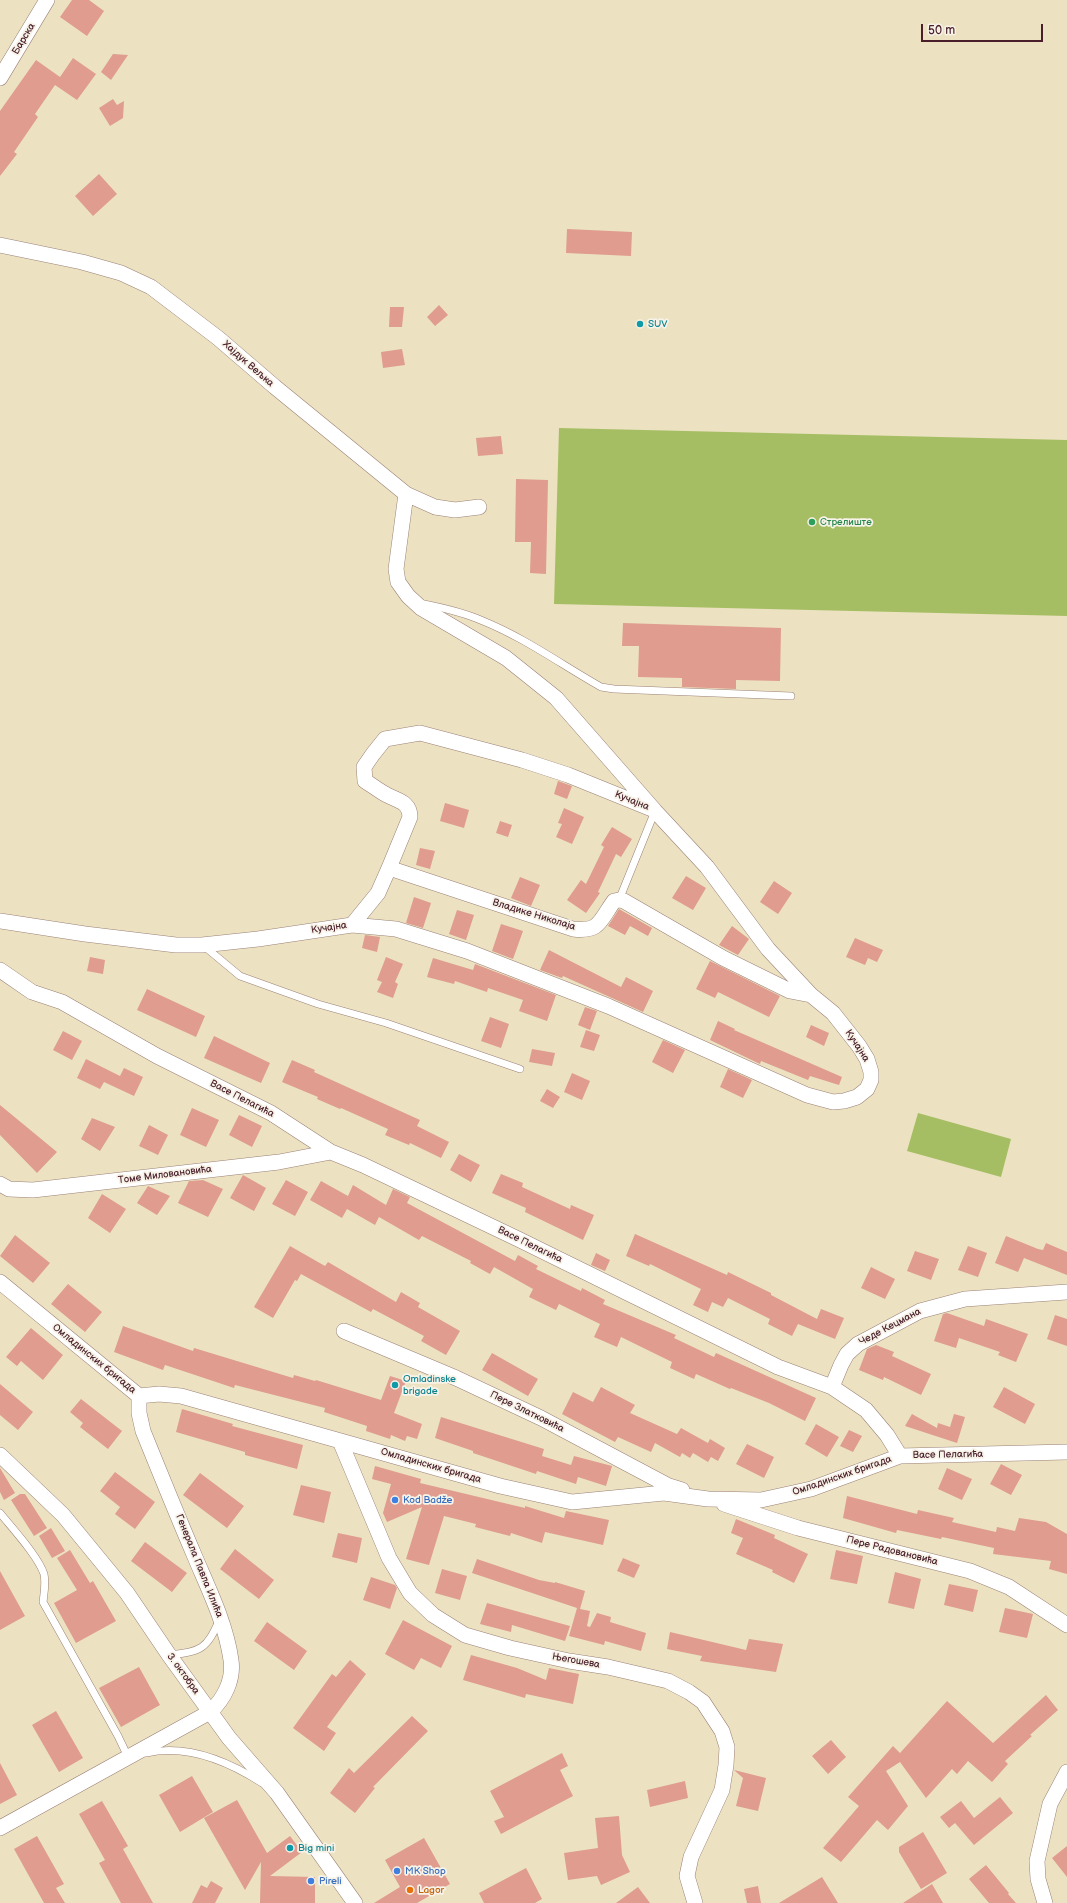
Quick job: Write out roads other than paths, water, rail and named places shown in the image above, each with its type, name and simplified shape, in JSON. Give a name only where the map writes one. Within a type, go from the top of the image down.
[{"type":"street","name":"Барска","points":[[0,78],[47,0]]},
{"type":"street","name":"Хајдук Вељка","points":[[0,245],[82,262],[121,273],[151,287],[218,338],[281,392],[406,494],[435,507],[455,510],[479,507]]},
{"type":"street","points":[[406,494],[396,569],[398,582],[414,602],[421,608],[506,658],[556,698],[654,811]]},
{"type":"street","name":"Кучајна","points":[[0,921],[85,934],[176,945],[202,945],[352,925],[396,929],[467,951],[608,1006],[807,1095],[833,1102],[844,1101],[857,1097],[867,1089],[872,1080],[867,1059],[859,1046],[833,1013],[811,995],[768,949],[707,867],[654,811],[555,770],[522,760],[420,733],[386,739],[364,767],[365,781],[387,795],[403,801],[410,812],[410,817],[389,868]]},
{"type":"street","points":[[352,925],[378,893],[389,868]]},
{"type":"street","name":"Владике Николаја","points":[[389,868],[573,929],[587,930],[596,927],[614,901],[619,900]]},
{"type":"street","points":[[619,900],[624,900],[723,958],[790,991],[811,995]]},
{"type":"street","name":"Васе Пелагића","points":[[0,970],[32,992],[62,1002],[157,1056],[271,1113],[331,1152],[362,1165],[518,1239],[778,1367],[832,1387],[866,1410],[887,1435],[900,1456],[1067,1452]]},
{"type":"street","name":"Томе Миловановића","points":[[0,1184],[9,1189],[40,1189],[93,1184],[167,1173],[279,1162],[331,1152]]},
{"type":"street","name":"Омладинских бригада","points":[[0,1282],[91,1358],[119,1378],[139,1396],[159,1394],[181,1396],[500,1486],[572,1502],[664,1493],[708,1499],[761,1500],[793,1494],[819,1486],[900,1456]]},
{"type":"street","name":"Чеде Кецмана","points":[[832,1387],[847,1354],[858,1344],[920,1311],[965,1300],[1067,1292]]},
{"type":"street","name":"Пере Златковића","points":[[344,1331],[456,1378],[541,1418],[669,1486],[708,1499]]},
{"type":"street","name":"Генерала Павла Илића","points":[[0,1828],[210,1712],[219,1704],[225,1694],[230,1680],[231,1661],[220,1617],[142,1431],[139,1413],[139,1396]]},
{"type":"street","name":"Његошева","points":[[340,1441],[388,1558],[410,1593],[433,1614],[465,1635],[517,1650],[569,1661],[608,1667],[668,1681],[689,1692],[703,1702],[722,1731],[727,1747],[722,1790],[691,1857],[687,1876],[695,1903]]},
{"type":"street","name":"3. октобра","points":[[0,1455],[62,1515],[127,1593],[169,1655],[229,1738],[277,1794],[355,1903]]},
{"type":"street","name":"Пере Радовановића","points":[[708,1499],[798,1528],[970,1571],[1009,1587],[1067,1625]]},
{"type":"street","points":[[1045,1903],[1038,1879],[1038,1861],[1050,1804],[1067,1772]]},
{"type":"lane","points":[[414,602],[452,610],[482,620],[517,637],[601,687],[614,689],[791,696]]},
{"type":"lane","points":[[619,900],[654,811]]},
{"type":"lane","points":[[202,945],[240,976],[318,1004],[386,1023],[520,1069]]},
{"type":"lane","points":[[0,1513],[28,1547],[44,1574],[45,1588],[43,1602],[118,1736],[128,1757],[158,1750],[185,1751],[212,1758],[260,1782],[277,1794]]},
{"type":"lane","points":[[169,1655],[199,1650],[206,1645],[212,1637],[220,1617]]},
{"type":"place","name":"SUV","points":[[640,324]]},
{"type":"place","name":"Стрелиште","points":[[812,522]]},
{"type":"place","name":"Omladinske brigade","points":[[395,1385]]},
{"type":"place","name":"Kod Badže","points":[[395,1500]]},
{"type":"place","name":"Big mini","points":[[290,1848]]},
{"type":"place","name":"MK Shop","points":[[397,1871]]},
{"type":"place","name":"Pireli","points":[[311,1881]]},
{"type":"place","name":"Lagor","points":[[410,1890]]}]
